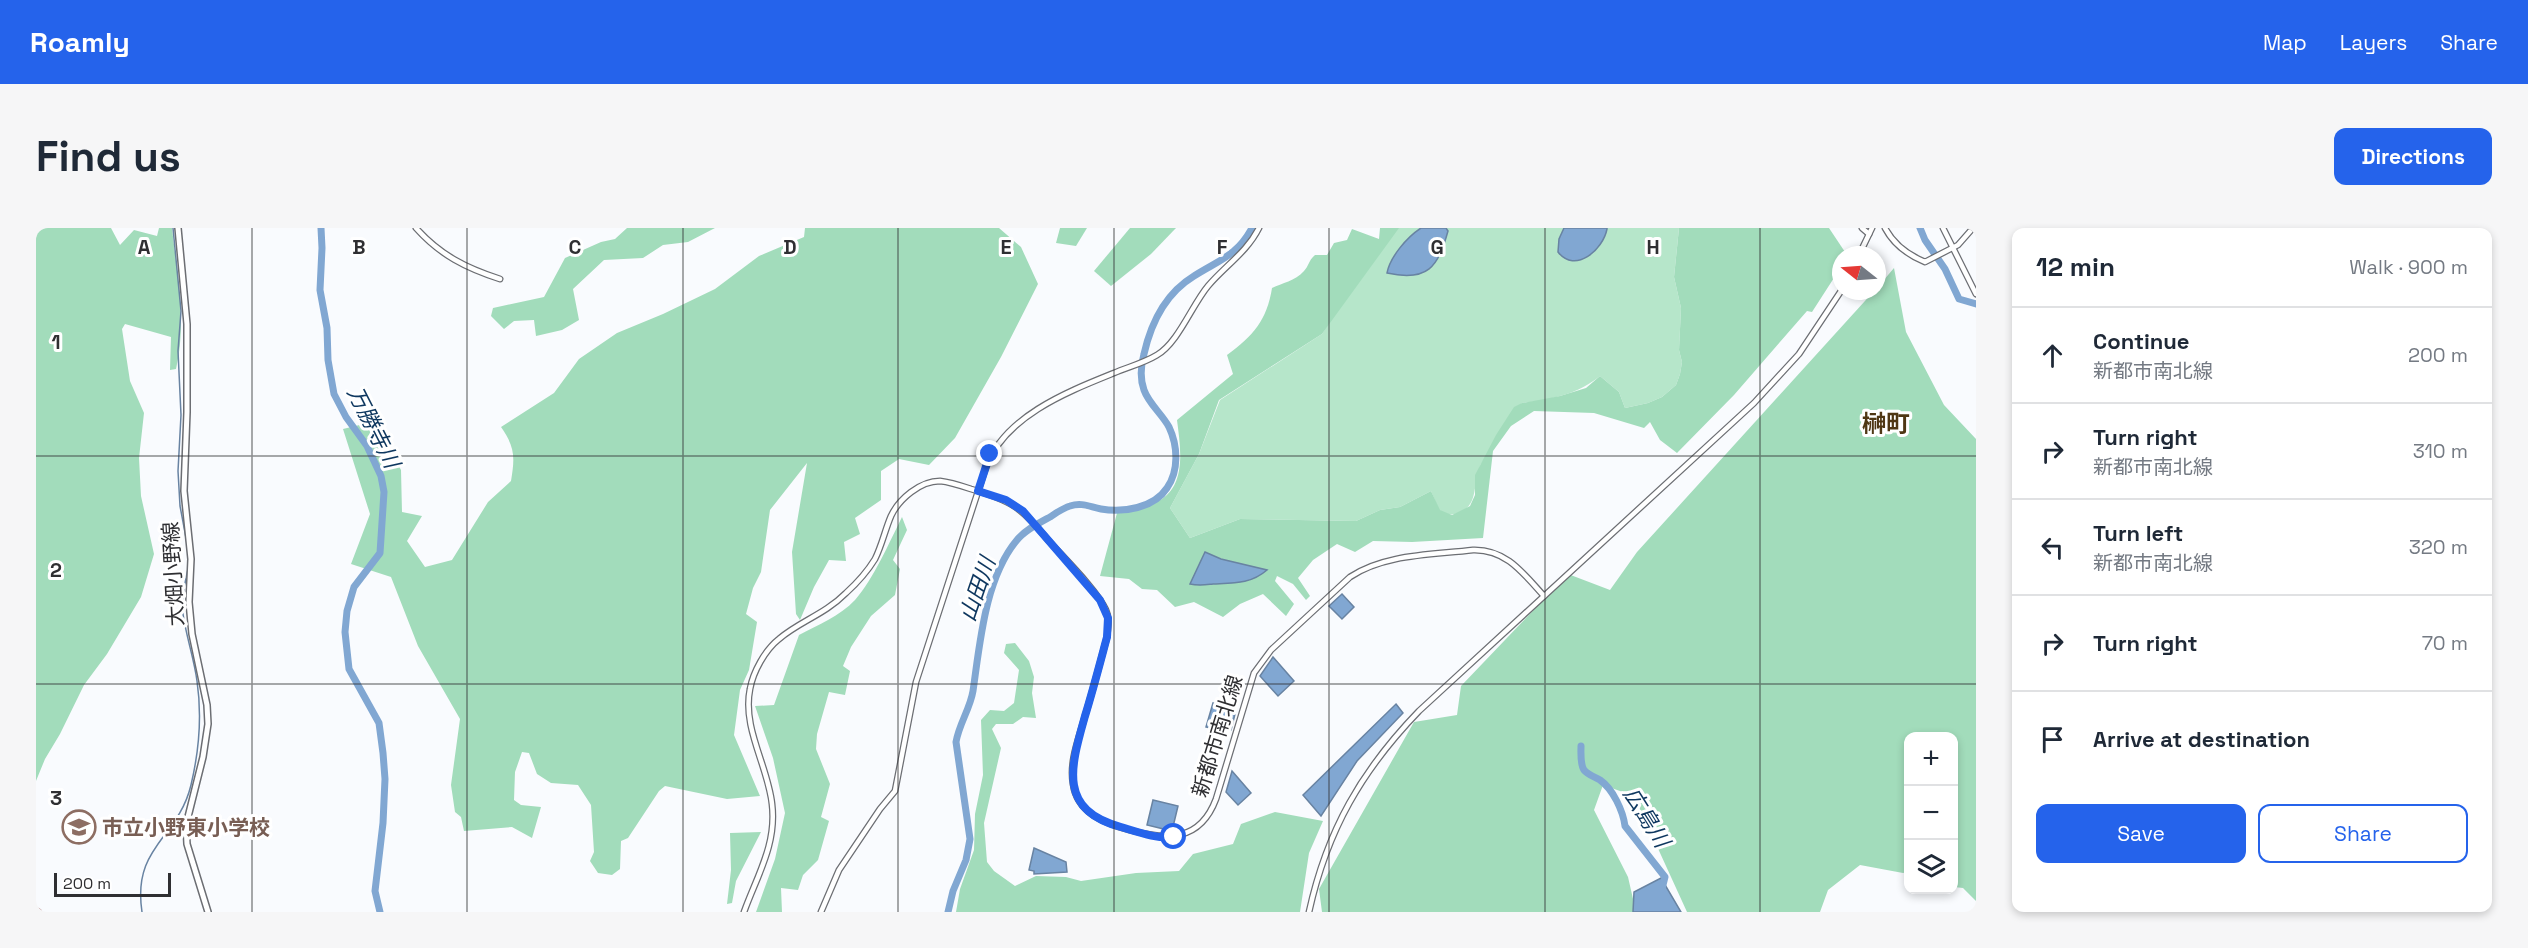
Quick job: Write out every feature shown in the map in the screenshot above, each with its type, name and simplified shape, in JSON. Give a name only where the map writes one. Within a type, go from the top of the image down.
[{"type":"main road","name":"大畑小野線","points":[[178,228],[187,324],[184,491],[190,560],[189,602],[192,634],[207,705],[208,723],[203,757],[186,825],[187,844],[208,912]]},
{"type":"street","points":[[416,228],[439,251],[452,259],[500,279]]},
{"type":"street","points":[[821,912],[839,870],[880,808],[895,791],[916,682],[990,454],[997,442],[1013,426],[1053,402],[1149,359],[1167,347],[1209,285],[1247,247],[1259,228]]},
{"type":"street","points":[[1862,228],[1871,231],[1864,246]]},
{"type":"street","points":[[1885,228],[1895,243],[1913,257],[1925,262],[1953,249],[1973,228]]},
{"type":"street","points":[[1943,228],[1976,294]]},
{"type":"street","points":[[1309,912],[1318,874],[1330,842],[1348,803],[1372,765],[1419,711],[1754,403],[1799,354],[1835,300]]},
{"type":"street","name":"新都市南北線","points":[[744,912],[769,850],[772,827],[770,787],[751,725],[748,706],[756,670],[778,639],[834,605],[866,572],[876,558],[891,517],[899,504],[910,492],[926,484],[940,481],[1006,500],[1030,517],[1100,600],[1108,618],[1107,637],[1073,763],[1073,785],[1084,808],[1102,822],[1158,837],[1182,834],[1199,825],[1207,817],[1216,799],[1247,691],[1258,667],[1286,636],[1360,570],[1385,562],[1473,550],[1486,551],[1499,554],[1512,562],[1544,596]]},
{"type":"green space","points":[[36,228],[111,228],[120,245],[134,230],[157,236],[159,228],[172,228],[181,334],[176,369],[170,370],[171,337],[125,324],[122,329],[130,381],[144,413],[139,458],[141,496],[154,554],[141,597],[107,654],[84,685],[36,781]]},
{"type":"green space","points":[[627,228],[715,228],[688,242],[663,245],[643,258],[604,260],[573,289],[579,320],[562,330],[536,336],[534,320],[514,321],[504,329],[491,316],[493,308],[544,297],[565,258],[601,242],[615,239]]},
{"type":"green space","points":[[805,228],[999,228],[1021,247],[1038,284],[1001,357],[955,438],[929,465],[899,459],[881,471],[881,500],[855,518],[860,534],[844,542],[846,561],[829,560],[800,620],[796,614],[792,552],[807,463],[770,510],[761,572],[753,588],[746,614],[757,622],[749,670],[740,690],[734,735],[760,796],[727,799],[665,786],[659,791],[628,838],[621,841],[620,869],[612,875],[598,873],[590,861],[594,852],[591,805],[578,785],[551,783],[537,774],[529,753],[522,752],[515,772],[514,800],[521,805],[541,807],[532,838],[512,827],[464,831],[461,817],[455,812],[451,785],[460,719],[418,646],[391,577],[351,564],[370,514],[343,429],[376,421],[401,470],[402,512],[422,516],[407,541],[425,567],[452,560],[488,502],[511,481],[513,452],[501,427],[554,393],[579,359],[617,333],[715,289],[759,256],[804,237]]},
{"type":"green space","points":[[1060,228],[1087,228],[1076,246],[1056,243]]},
{"type":"green space","points":[[1130,228],[1176,228],[1151,254],[1111,286],[1094,271]]},
{"type":"green space","points":[[1380,228],[1399,228],[1322,334],[1219,400],[1199,454],[1170,508],[1190,538],[1240,519],[1356,521],[1380,510],[1400,507],[1431,491],[1440,510],[1452,515],[1470,506],[1475,495],[1475,475],[1514,407],[1522,403],[1560,396],[1586,388],[1600,376],[1619,392],[1625,408],[1662,397],[1676,385],[1682,362],[1679,350],[1681,308],[1674,277],[1679,228],[1829,228],[1841,246],[1832,246],[1832,281],[1812,312],[1807,311],[1734,395],[1677,453],[1660,440],[1650,422],[1644,428],[1594,413],[1534,411],[1511,426],[1493,451],[1483,538],[1412,542],[1373,541],[1355,552],[1337,544],[1313,560],[1298,578],[1310,596],[1306,600],[1293,584],[1277,576],[1275,581],[1294,604],[1286,616],[1263,594],[1240,604],[1223,617],[1194,602],[1175,607],[1157,590],[1142,589],[1129,579],[1100,576],[1117,513],[1157,501],[1170,492],[1179,473],[1177,420],[1233,374],[1227,355],[1257,326],[1267,309],[1272,288],[1300,274],[1315,255],[1327,255],[1334,243],[1347,240],[1352,229],[1379,239]]},
{"type":"green space","points":[[1392,228],[1679,228],[1674,277],[1681,308],[1679,350],[1682,362],[1676,385],[1662,397],[1625,408],[1619,392],[1600,376],[1563,395],[1522,403],[1481,464],[1470,505],[1455,514],[1439,510],[1431,491],[1400,507],[1380,510],[1356,521],[1240,519],[1190,538],[1170,508],[1199,454],[1220,400],[1322,334]]},
{"type":"green space","points":[[1894,268],[1906,332],[1944,405],[1976,439],[1976,901],[1963,888],[1958,887],[1958,732],[1904,732],[1904,873],[1860,865],[1828,890],[1820,912],[1687,912],[1634,796],[1603,785],[1594,810],[1628,877],[1636,912],[1322,912],[1319,889],[1414,722],[1457,715],[1461,686],[1568,574],[1610,590],[1637,552],[1866,300],[1886,300],[1886,277]]},
{"type":"green space","points":[[902,517],[907,530],[893,560],[900,569],[895,595],[871,616],[851,647],[843,666],[850,671],[845,695],[829,692],[817,734],[816,749],[830,784],[821,817],[829,821],[818,860],[803,875],[798,890],[781,888],[782,912],[756,912],[775,859],[785,813],[773,758],[755,706],[774,705],[799,635],[836,615],[855,600],[875,571]]},
{"type":"green space","points":[[1015,643],[1029,661],[1034,677],[1032,693],[1036,718],[1023,717],[1013,724],[996,724],[992,729],[1001,748],[984,823],[987,862],[994,871],[1015,886],[1036,876],[1066,877],[1081,881],[1136,873],[1179,871],[1193,854],[1233,844],[1241,824],[1275,812],[1323,821],[1309,853],[1300,912],[956,912],[960,889],[974,850],[975,814],[983,775],[981,720],[990,710],[1004,711],[1014,703],[1019,670],[1004,653],[1006,644]]},
{"type":"green space","points":[[761,832],[736,881],[732,903],[727,904],[731,870],[730,833]]},
{"type":"water","points":[[1421,228],[1446,228],[1448,231],[1435,262],[1422,273],[1401,275],[1387,273],[1400,248]]},
{"type":"water","points":[[1564,228],[1607,229],[1600,245],[1594,251],[1587,257],[1572,261],[1558,252],[1559,239]]},
{"type":"water","points":[[1205,552],[1221,559],[1267,570],[1255,578],[1242,582],[1190,584]]},
{"type":"water","points":[[1342,594],[1354,607],[1342,619],[1329,606]]},
{"type":"water","points":[[1273,657],[1294,681],[1278,696],[1260,676]]},
{"type":"water","points":[[1213,703],[1236,710],[1231,730],[1226,732],[1206,727]]},
{"type":"water","points":[[1396,704],[1403,713],[1357,761],[1321,816],[1303,795]]},
{"type":"water","points":[[1232,771],[1251,793],[1238,805],[1226,792]]},
{"type":"water","points":[[1153,800],[1178,806],[1172,831],[1147,825]]},
{"type":"water","points":[[1034,848],[1066,862],[1067,872],[1034,874],[1034,871],[1029,870]]},
{"type":"water","points":[[1661,878],[1681,912],[1633,912],[1634,892]]},
{"type":"waterway","points":[[173,228],[181,311],[178,351],[181,415],[178,471],[180,506],[187,543]]},
{"type":"waterway","name":"万勝寺川","points":[[321,228],[320,290],[327,328],[328,360],[334,394],[346,417],[367,446],[381,476],[384,492],[380,553],[354,587],[347,611],[345,632],[349,669],[379,723],[383,753],[385,779],[383,823],[375,891],[380,912]]},
{"type":"waterway","name":"山田川","points":[[948,912],[953,891],[966,860],[970,839],[956,742],[972,698],[986,612],[998,573],[1006,555],[1020,536],[1065,508],[1078,504],[1110,510],[1137,508],[1154,500],[1167,488],[1174,474],[1176,458],[1174,442],[1169,427],[1149,400],[1143,386],[1141,377],[1147,342],[1161,310],[1175,291],[1234,251],[1252,228]]},
{"type":"waterway","points":[[1920,228],[1925,240],[1945,269],[1959,299],[1976,304]]},
{"type":"waterway","points":[[142,912],[141,890],[144,872],[150,857],[185,803],[196,759],[199,694],[183,608],[188,569]]},
{"type":"waterway","name":"広島川","points":[[1581,746],[1581,762],[1584,770],[1605,784],[1613,795],[1620,807],[1625,826],[1665,877],[1662,889]]},
{"type":"place","name":"市立小野東小学校","points":[[79,827]]},
{"type":"district","name":"榊町","points":[[1886,423]]},
{"type":"route","points":[[990,454],[978,491],[1014,504],[1030,517],[1106,609],[1109,627],[1107,637],[1073,763],[1072,775],[1076,794],[1084,808],[1102,822],[1158,837],[1174,837]]}]
